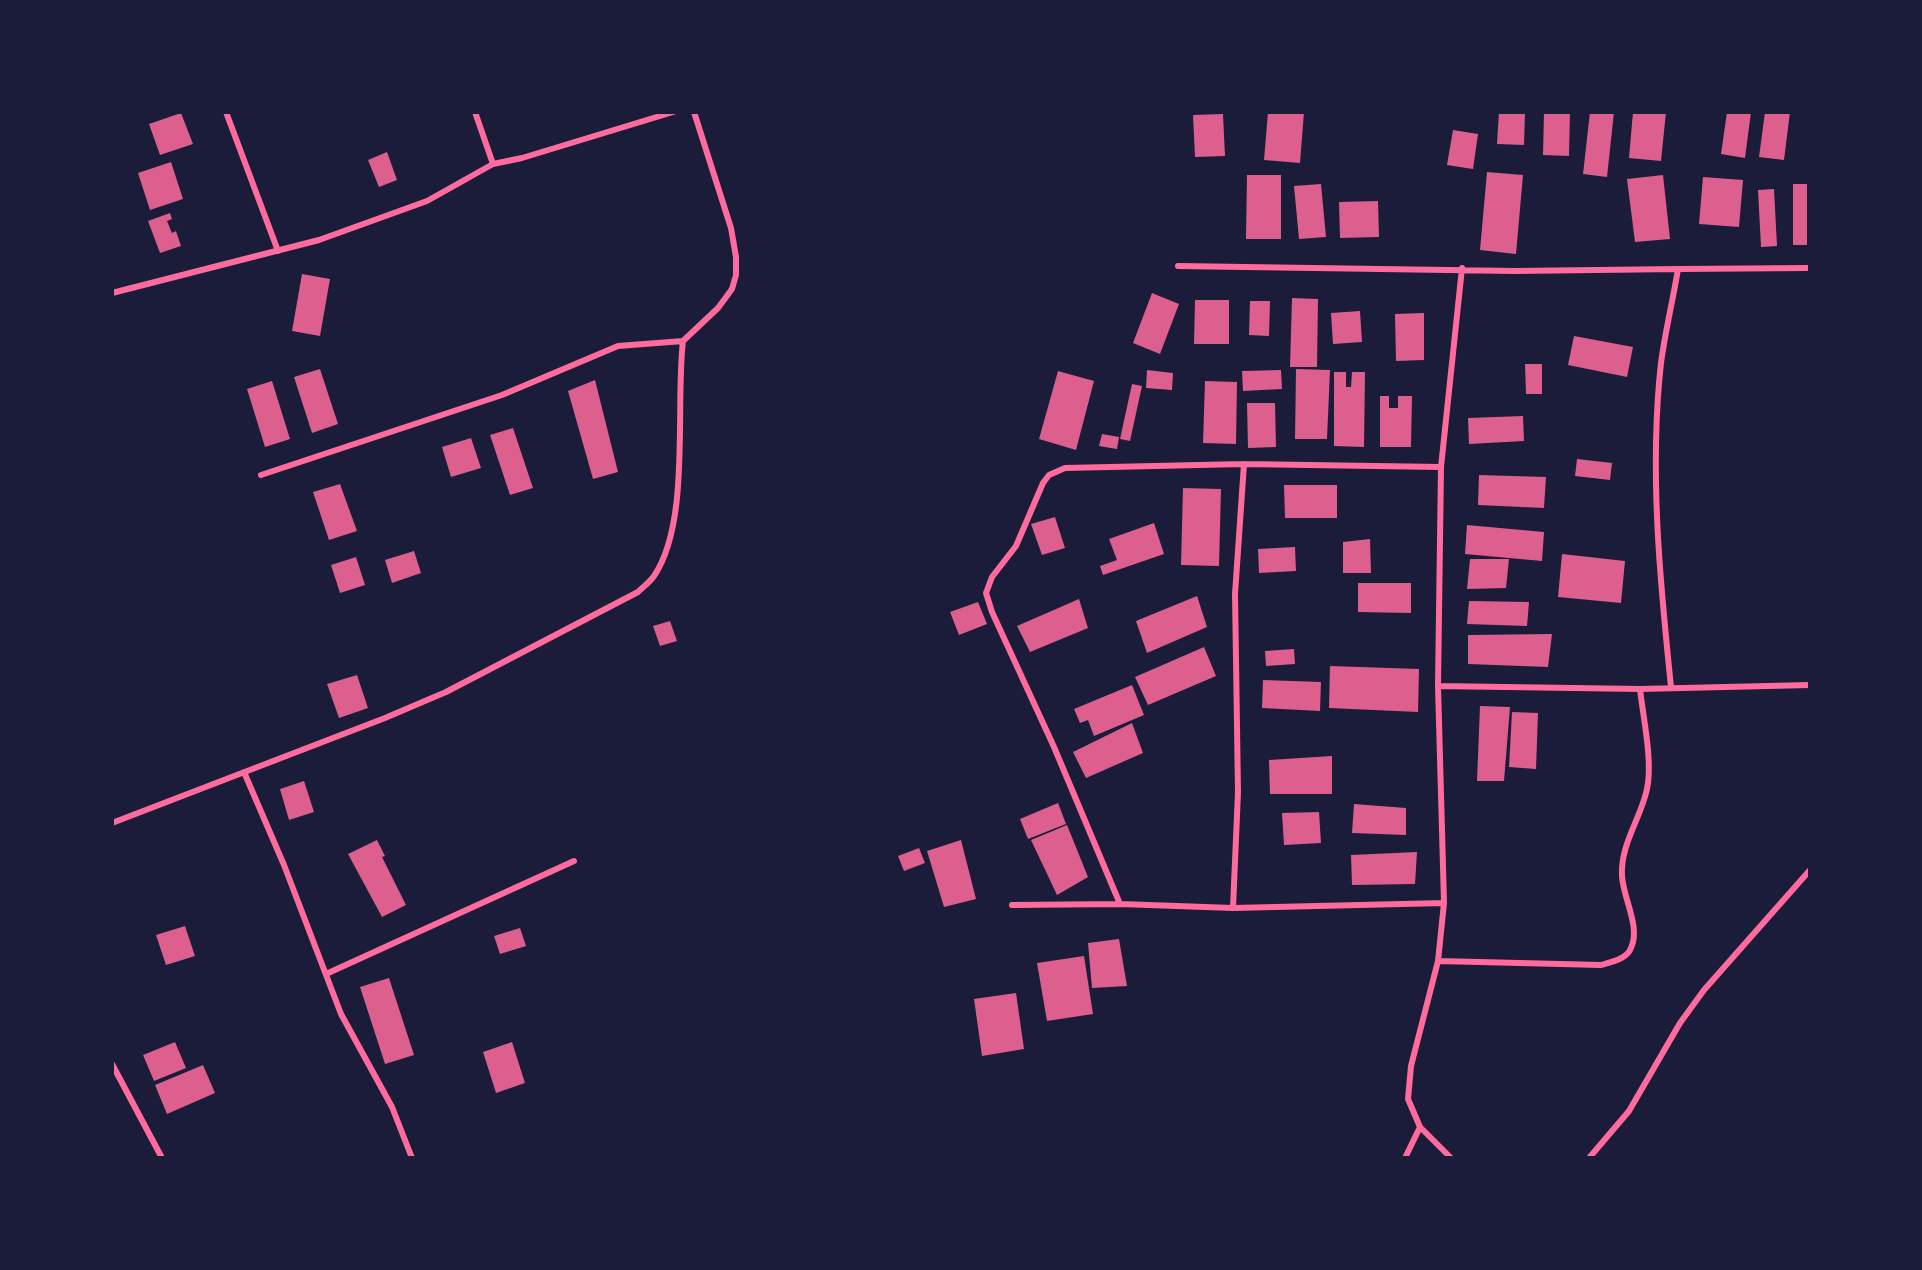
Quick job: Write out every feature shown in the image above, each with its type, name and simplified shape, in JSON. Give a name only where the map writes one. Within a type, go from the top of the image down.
[{"type":"street","points":[[226,112],[278,251]]},
{"type":"street","points":[[474,112],[492,164]]},
{"type":"street","points":[[112,293],[319,240],[427,201],[492,164],[522,158],[673,112]]},
{"type":"street","points":[[261,476],[502,395],[618,346],[683,341],[718,308],[732,289],[736,275],[731,228],[694,112]]},
{"type":"street","points":[[1178,266],[1462,268],[1515,271],[1809,268]]},
{"type":"street","points":[[1451,1158],[1420,1126],[1408,1099],[1411,1066],[1438,961],[1444,903],[1438,686],[1441,466],[1462,268]]},
{"type":"street","points":[[1671,687],[1659,549],[1657,419],[1662,362],[1678,269]]},
{"type":"street","points":[[112,823],[446,692],[638,592],[654,578],[663,560],[676,508],[681,414],[679,371],[683,341]]},
{"type":"street","points":[[1120,904],[1054,747],[992,612],[986,593],[992,577],[1016,546],[1043,483],[1049,475],[1065,468],[1244,464],[1441,466]]},
{"type":"street","points":[[1233,908],[1238,792],[1235,594],[1244,464]]},
{"type":"street","points":[[1438,686],[1640,688],[1809,685]]},
{"type":"street","points":[[1438,961],[1601,965],[1619,960],[1631,950],[1634,935],[1622,876],[1623,855],[1647,789],[1649,775],[1640,688]]},
{"type":"street","points":[[244,772],[284,865],[341,1014],[392,1107],[412,1158]]},
{"type":"street","points":[[326,974],[574,861]]},
{"type":"street","points":[[1589,1158],[1629,1110],[1680,1023],[1704,990],[1809,870]]},
{"type":"street","points":[[1012,905],[1120,904],[1233,908],[1444,903]]},
{"type":"street","points":[[112,1064],[162,1158]]},
{"type":"street","points":[[1405,1158],[1420,1126]]},
{"type":"building","points":[[1268,112],[1304,112],[1300,163],[1264,160]]},
{"type":"building","points":[[1499,112],[1525,112],[1524,145],[1497,144]]},
{"type":"building","points":[[1544,112],[1570,112],[1569,156],[1543,155]]},
{"type":"building","points":[[1590,112],[1614,112],[1607,177],[1583,174]]},
{"type":"building","points":[[1633,112],[1666,112],[1661,161],[1629,158]]},
{"type":"building","points":[[1727,112],[1751,112],[1745,158],[1721,154]]},
{"type":"building","points":[[1765,112],[1790,112],[1784,160],[1759,157]]},
{"type":"building","points":[[181,113],[193,144],[160,155],[149,124]]},
{"type":"building","points":[[1223,114],[1225,156],[1195,157],[1193,115]]},
{"type":"building","points":[[1453,130],[1478,134],[1473,169],[1447,165]]},
{"type":"building","points":[[387,152],[397,180],[379,187],[368,160]]},
{"type":"building","points":[[171,162],[183,199],[150,210],[138,173]]},
{"type":"building","points":[[1487,172],[1523,175],[1516,254],[1480,250]]},
{"type":"building","points":[[1247,175],[1281,175],[1281,239],[1246,239]]},
{"type":"building","points":[[1663,175],[1670,239],[1635,242],[1627,179]]},
{"type":"building","points":[[1703,177],[1743,180],[1739,227],[1699,224]]},
{"type":"building","points":[[1321,184],[1326,237],[1299,239],[1294,186]]},
{"type":"building","points":[[1793,184],[1807,184],[1807,245],[1793,245]]},
{"type":"building","points":[[1774,189],[1777,246],[1761,247],[1758,190]]},
{"type":"building","points":[[1378,201],[1379,237],[1340,238],[1339,202]]},
{"type":"building","points":[[170,213],[172,219],[167,221],[172,233],[176,231],[181,246],[160,253],[148,221]]},
{"type":"building","points":[[302,274],[330,279],[320,336],[292,331]]},
{"type":"building","points":[[1152,293],[1179,304],[1160,354],[1133,343]]},
{"type":"building","points":[[1292,298],[1318,299],[1317,367],[1290,367]]},
{"type":"building","points":[[1195,300],[1229,300],[1229,344],[1194,344]]},
{"type":"building","points":[[1250,301],[1270,301],[1269,336],[1249,335]]},
{"type":"building","points":[[1360,311],[1362,342],[1333,344],[1331,313]]},
{"type":"building","points":[[1424,313],[1424,360],[1396,361],[1395,314]]},
{"type":"building","points":[[1574,336],[1633,347],[1627,377],[1568,365]]},
{"type":"building","points":[[1525,364],[1542,364],[1542,394],[1526,394]]},
{"type":"building","points":[[320,369],[338,424],[312,433],[294,377]]},
{"type":"building","points":[[1296,369],[1330,370],[1327,439],[1295,439]]},
{"type":"building","points":[[1147,370],[1173,373],[1172,390],[1146,388]]},
{"type":"building","points":[[1281,370],[1282,389],[1243,391],[1242,371]]},
{"type":"building","points":[[1058,371],[1094,381],[1076,450],[1039,439]]},
{"type":"building","points":[[1334,372],[1346,372],[1346,387],[1351,387],[1352,372],[1365,372],[1364,447],[1334,446]]},
{"type":"building","points":[[595,380],[618,472],[593,479],[568,391]]},
{"type":"building","points":[[272,381],[290,439],[265,447],[247,389]]},
{"type":"building","points":[[1205,381],[1237,382],[1236,444],[1203,443]]},
{"type":"building","points":[[1132,384],[1142,386],[1130,441],[1120,439]]},
{"type":"building","points":[[1380,396],[1389,396],[1389,408],[1398,408],[1398,396],[1412,396],[1411,447],[1380,447]]},
{"type":"building","points":[[1247,403],[1275,403],[1276,447],[1248,448]]},
{"type":"building","points":[[1523,416],[1524,441],[1469,444],[1468,418]]},
{"type":"building","points":[[513,428],[533,488],[510,495],[490,435]]},
{"type":"building","points":[[1102,434],[1119,437],[1117,449],[1099,446]]},
{"type":"building","points":[[471,438],[481,468],[451,477],[442,447]]},
{"type":"building","points":[[1577,459],[1612,463],[1610,480],[1575,476]]},
{"type":"building","points":[[1479,475],[1546,477],[1544,508],[1478,505]]},
{"type":"building","points":[[340,484],[357,531],[329,540],[313,492]]},
{"type":"building","points":[[1284,485],[1337,485],[1337,518],[1285,518]]},
{"type":"building","points":[[1183,488],[1221,489],[1219,566],[1181,565]]},
{"type":"building","points":[[1055,517],[1065,548],[1042,555],[1031,524]]},
{"type":"building","points":[[1154,523],[1164,554],[1103,575],[1100,566],[1117,560],[1109,539]]},
{"type":"building","points":[[1467,525],[1544,532],[1542,561],[1465,554]]},
{"type":"building","points":[[1370,539],[1371,573],[1343,573],[1343,542]]},
{"type":"building","points":[[1295,547],[1296,571],[1259,573],[1258,549]]},
{"type":"building","points":[[414,551],[421,573],[392,583],[385,560]]},
{"type":"building","points":[[1562,554],[1625,561],[1621,603],[1558,597]]},
{"type":"building","points":[[356,557],[365,585],[340,593],[331,565]]},
{"type":"building","points":[[1470,559],[1509,559],[1506,588],[1467,589]]},
{"type":"building","points":[[1358,583],[1411,583],[1411,613],[1358,612]]},
{"type":"building","points":[[1197,596],[1207,627],[1147,653],[1136,621]]},
{"type":"building","points":[[1079,599],[1088,628],[1030,652],[1017,626]]},
{"type":"building","points":[[1469,601],[1529,602],[1527,626],[1467,624]]},
{"type":"building","points":[[978,602],[987,624],[959,635],[950,612]]},
{"type":"building","points":[[670,621],[677,641],[660,646],[653,626]]},
{"type":"building","points":[[1552,634],[1548,667],[1468,664],[1468,635]]},
{"type":"building","points":[[1204,647],[1216,676],[1148,705],[1135,677]]},
{"type":"building","points":[[1294,649],[1295,664],[1266,666],[1265,651]]},
{"type":"building","points":[[1330,666],[1419,669],[1418,712],[1329,708]]},
{"type":"building","points":[[357,675],[368,708],[339,718],[327,684]]},
{"type":"building","points":[[1263,680],[1321,682],[1320,711],[1262,708]]},
{"type":"building","points":[[1132,685],[1144,715],[1094,736],[1088,720],[1080,723],[1074,709]]},
{"type":"building","points":[[1480,706],[1510,707],[1504,781],[1477,781]]},
{"type":"building","points":[[1512,712],[1538,713],[1536,769],[1509,767]]},
{"type":"building","points":[[1132,723],[1143,753],[1086,778],[1073,752]]},
{"type":"building","points":[[1332,756],[1332,794],[1270,794],[1269,760]]},
{"type":"building","points":[[304,781],[314,812],[289,820],[280,789]]},
{"type":"building","points":[[1058,803],[1066,824],[1028,839],[1020,819]]},
{"type":"building","points":[[1354,804],[1406,808],[1406,835],[1352,833]]},
{"type":"building","points":[[1319,812],[1321,843],[1284,845],[1282,813]]},
{"type":"building","points":[[1067,825],[1088,877],[1057,895],[1031,840]]},
{"type":"building","points":[[377,840],[385,856],[382,857],[406,905],[382,917],[348,854]]},
{"type":"building","points":[[961,840],[976,899],[944,907],[927,851]]},
{"type":"building","points":[[919,848],[925,863],[904,871],[898,856]]},
{"type":"building","points":[[1417,852],[1415,884],[1352,885],[1351,855]]},
{"type":"building","points":[[185,926],[195,956],[166,965],[156,935]]},
{"type":"building","points":[[520,928],[526,946],[500,954],[494,936]]},
{"type":"building","points":[[1119,939],[1127,986],[1092,988],[1088,943]]},
{"type":"building","points":[[1084,956],[1093,1014],[1047,1021],[1037,963]]},
{"type":"building","points":[[389,978],[414,1055],[385,1064],[360,987]]},
{"type":"building","points":[[1016,993],[1024,1049],[982,1056],[974,999]]},
{"type":"building","points":[[175,1042],[186,1068],[154,1081],[143,1055]]},
{"type":"building","points":[[512,1042],[525,1083],[496,1093],[483,1052]]},
{"type":"building","points":[[203,1065],[215,1093],[167,1114],[155,1085]]}]
